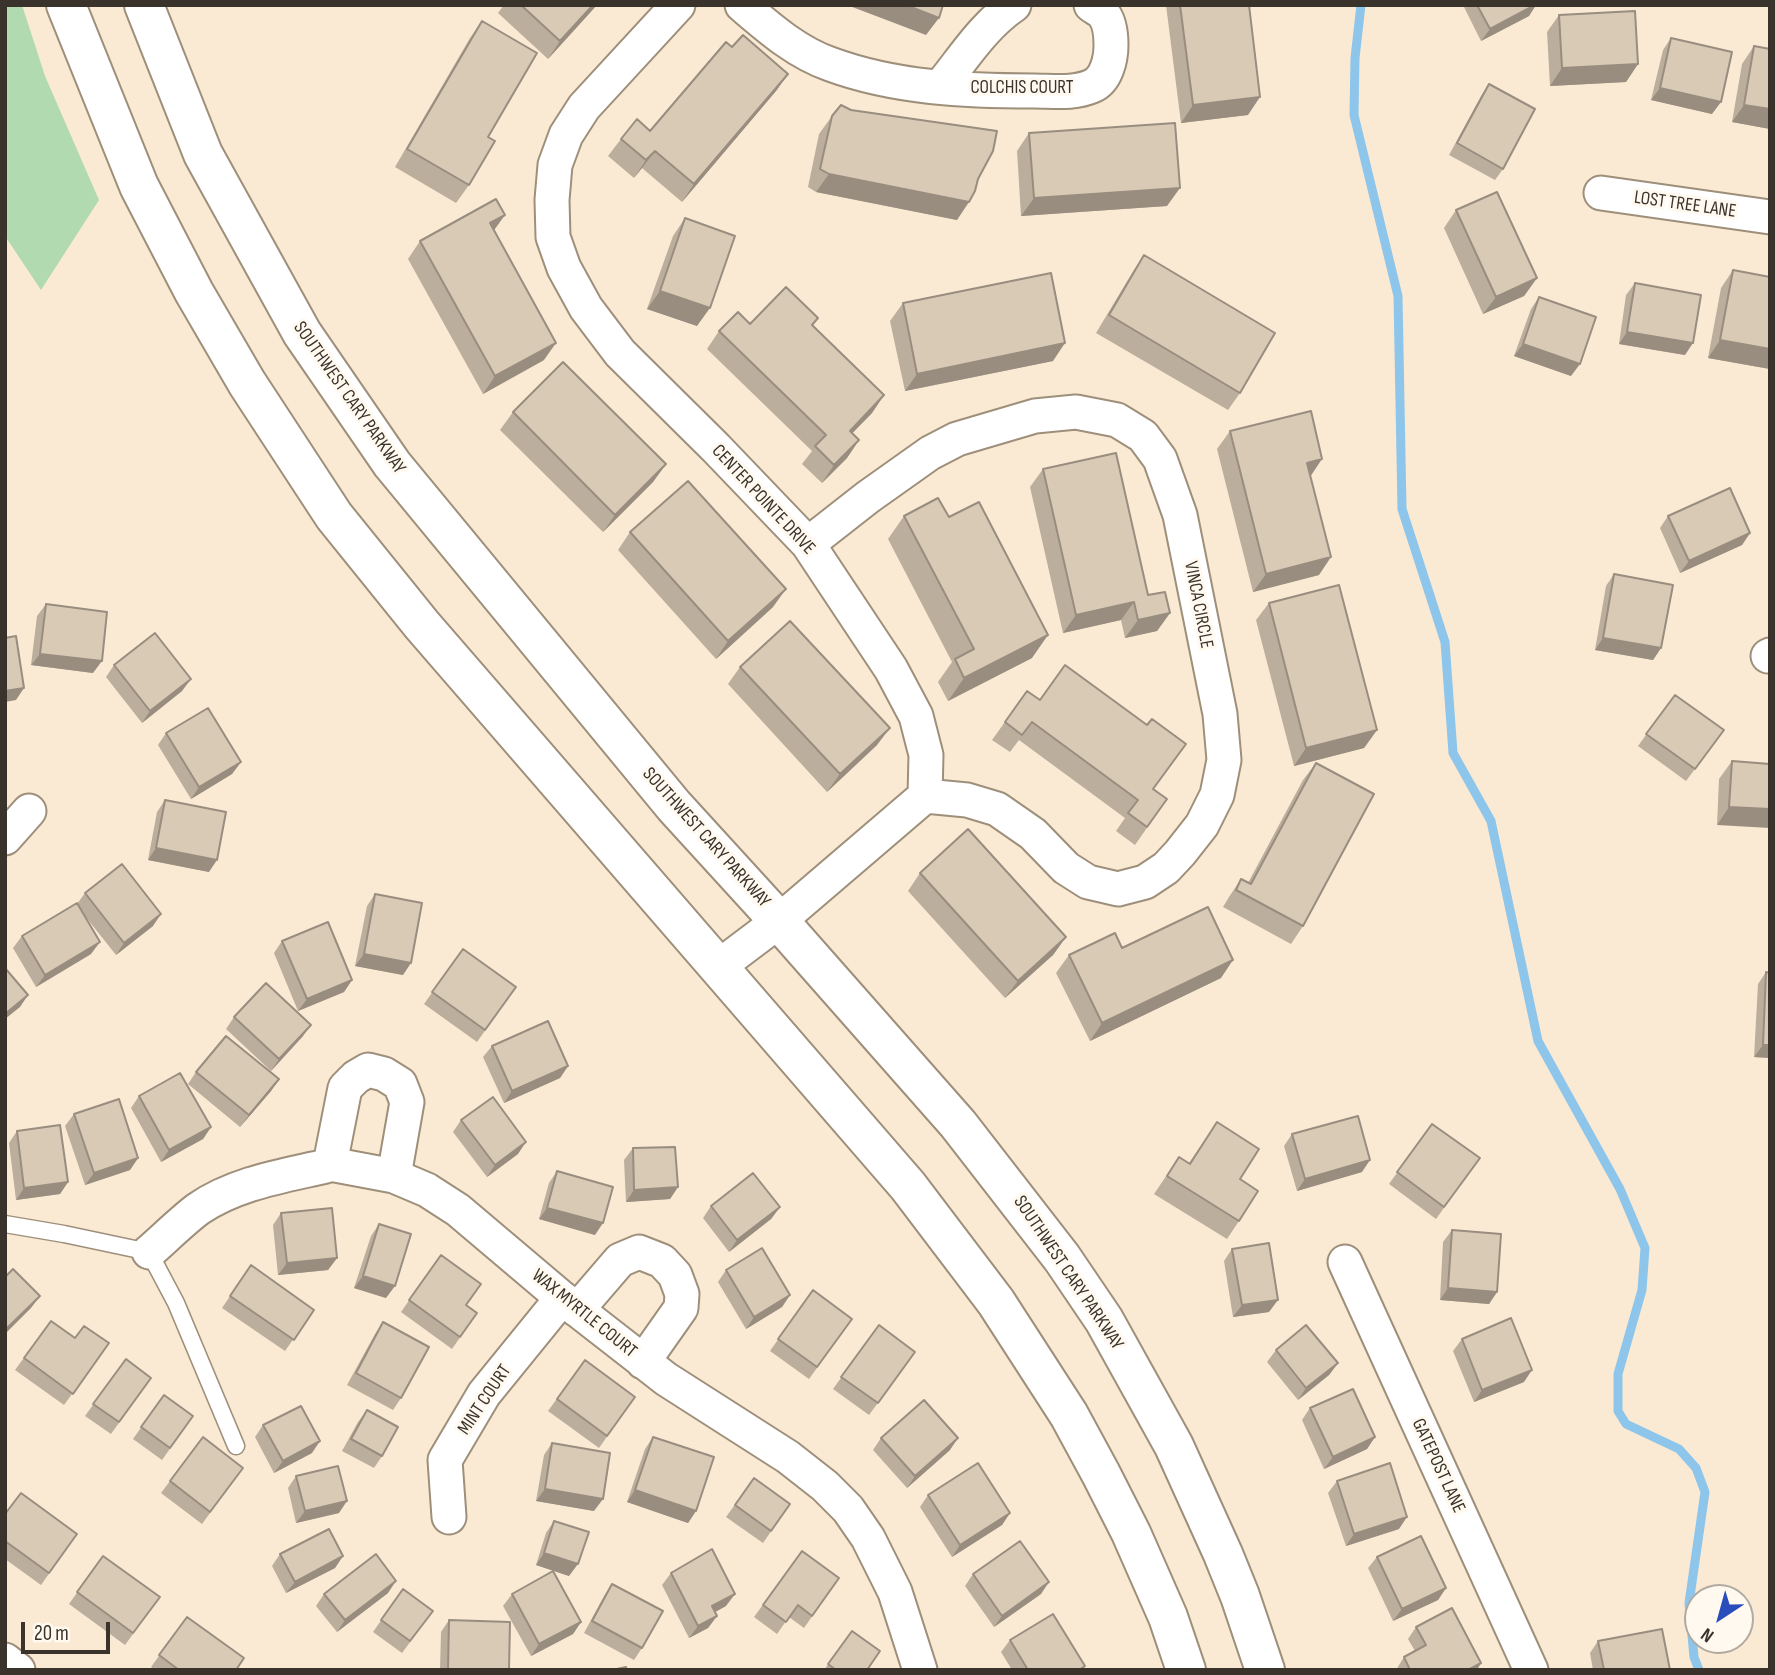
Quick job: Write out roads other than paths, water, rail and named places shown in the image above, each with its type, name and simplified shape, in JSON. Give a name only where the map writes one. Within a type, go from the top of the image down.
[{"type":"main road","points":[[66,5],[139,187],[194,292],[247,383],[334,516],[422,625],[908,1186],[996,1302],[1069,1415],[1101,1474],[1168,1617],[1186,1670]]},
{"type":"main road","name":"SOUTHWEST CARY PARKWAY","points":[[144,5],[203,154],[302,333],[392,464],[674,806],[779,920],[966,1135],[1062,1258],[1104,1320],[1174,1446],[1236,1586],[1265,1670]]},
{"type":"street","name":"CENTER POINTE DRIVE","points":[[678,5],[584,107],[566,135],[555,165],[553,237],[564,268],[586,308],[620,353],[808,544],[891,669],[916,716],[926,755],[925,796]]},
{"type":"street","name":"COLCHIS COURT","points":[[742,5],[789,43],[828,64],[881,80],[1001,91],[1071,91],[1094,86],[1105,74],[1111,54],[1111,35],[1104,14],[1091,5]]},
{"type":"street","name":"COLCHIS COURT","points":[[940,87],[984,31],[998,16],[1014,5]]},
{"type":"street","name":"LOST TREE LANE","points":[[1601,193],[1770,217]]},
{"type":"street","name":"VINCA CIRCLE","points":[[808,544],[930,453],[957,439],[1035,416],[1076,412],[1117,419],[1143,436],[1160,459],[1180,516],[1220,715],[1224,760],[1217,795],[1202,825],[1166,868],[1145,882],[1118,889],[1088,882],[1066,868],[1033,834],[997,809],[967,800],[925,796]]},
{"type":"street","points":[[718,967],[779,920],[925,796]]},
{"type":"street","points":[[5,838],[29,811]]},
{"type":"street","points":[[330,1164],[345,1088],[368,1070],[384,1074],[400,1084],[407,1102],[394,1176]]},
{"type":"street","name":"WAX MYRTLE COURT","points":[[149,1252],[199,1209],[227,1194],[258,1181],[330,1164],[394,1176],[427,1190],[458,1210],[643,1362],[788,1457],[825,1486],[848,1509],[868,1538],[895,1592],[920,1670]]},
{"type":"street","name":"MINT COURT","points":[[449,1517],[446,1460],[484,1394],[570,1304],[620,1260],[639,1252],[662,1261],[674,1275],[682,1294],[681,1308],[643,1362]]},
{"type":"street","name":"GATEPOST LANE","points":[[1345,1262],[1531,1670]]},
{"type":"street","points":[[5,1660],[18,1670]]},
{"type":"lane","points":[[5,1224],[149,1252],[176,1303],[236,1446]]},
{"type":"waterway","points":[[1361,5],[1355,58],[1354,115],[1398,296],[1402,509],[1445,642],[1453,753],[1491,821],[1538,1041],[1620,1189],[1645,1248],[1642,1290],[1618,1374],[1618,1411],[1626,1424],[1679,1449],[1696,1468],[1705,1492],[1689,1603],[1694,1657],[1699,1670]]}]
